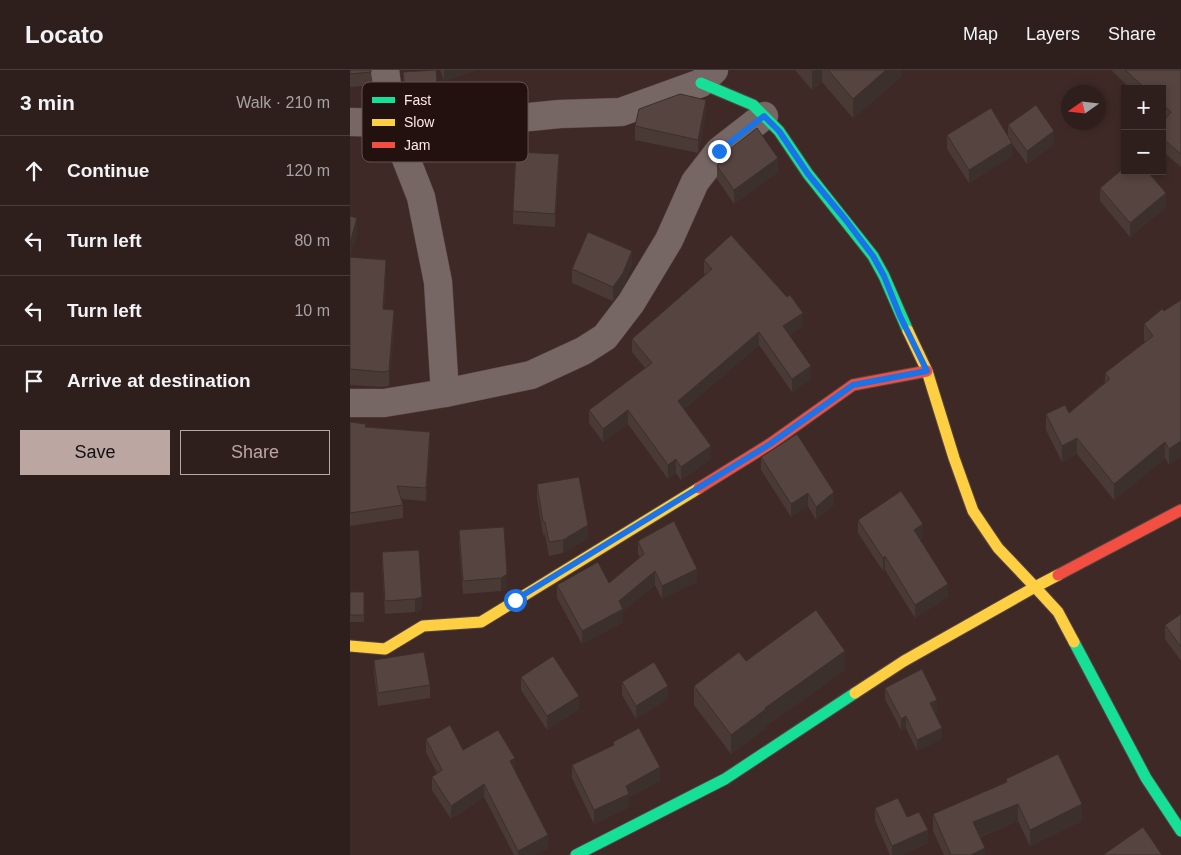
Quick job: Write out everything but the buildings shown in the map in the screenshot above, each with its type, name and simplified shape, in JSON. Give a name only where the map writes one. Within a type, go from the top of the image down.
[{"type":"street","points":[[528,117],[621,112],[708,76],[753,105],[779,131],[808,174],[873,256],[884,276],[900,316],[927,371],[954,458],[973,511],[998,548],[1058,612],[1146,778],[1181,831]]},
{"type":"street","points":[[350,403],[384,403],[445,393],[532,375],[583,351],[605,337],[631,303],[669,240],[695,182],[719,151],[764,116]]},
{"type":"street","points":[[407,162],[421,197],[438,282],[445,393]]},
{"type":"street","points":[[350,646],[385,649],[423,626],[481,622],[770,444],[853,385],[927,371]]},
{"type":"street","points":[[576,855],[725,779],[904,661],[1035,587],[1181,510]]},
{"type":"traffic: fast","points":[[701,83],[753,105],[779,131],[808,174],[873,256],[884,276],[908,331]]},
{"type":"traffic: fast","points":[[1074,642],[1146,778],[1181,831]]},
{"type":"traffic: fast","points":[[576,855],[725,779],[855,693]]},
{"type":"traffic: slow","points":[[908,331],[927,371],[954,458],[973,511],[998,548],[1035,587],[1058,575]]},
{"type":"traffic: slow","points":[[350,646],[385,649],[423,626],[481,622],[699,488]]},
{"type":"traffic: slow","points":[[855,693],[904,661],[1035,587],[1058,612],[1074,642]]},
{"type":"traffic: jam","points":[[699,488],[770,444],[853,385],[927,371]]},
{"type":"traffic: jam","points":[[1058,575],[1181,510]]},
{"type":"route","points":[[515,600],[770,444],[853,385],[927,371],[873,256],[808,174],[779,131],[764,116],[719,151]]}]
